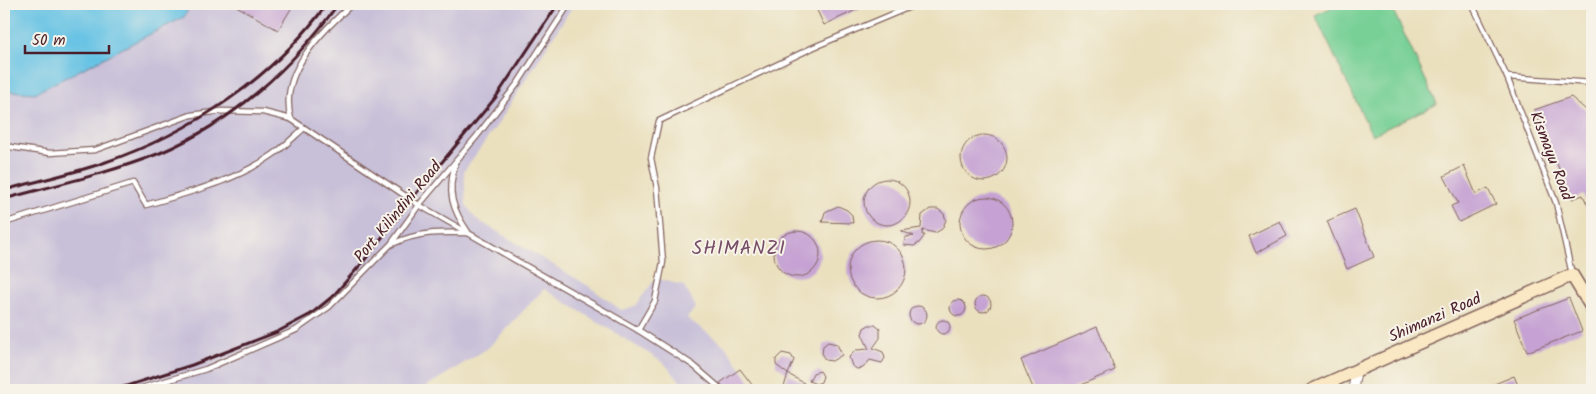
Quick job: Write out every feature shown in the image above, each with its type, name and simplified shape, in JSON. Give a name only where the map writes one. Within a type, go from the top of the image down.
[{"type":"main road","points":[[1572,275],[1592,308]]},
{"type":"main road","name":"Shimanzi Road","points":[[1312,390],[1572,275]]},
{"type":"street","points":[[1354,390],[1356,371]]},
{"type":"lane","points":[[291,119],[287,98],[293,75],[320,34],[352,4]]},
{"type":"lane","name":"Port Kilindini Road","points":[[135,390],[206,369],[296,330],[329,308],[391,244],[419,204],[518,83],[569,4]]},
{"type":"lane","points":[[638,330],[655,301],[664,262],[657,188],[651,158],[659,121],[814,46],[917,4]]},
{"type":"lane","name":"Kismayu Road","points":[[1472,4],[1507,77],[1556,203],[1572,275]]},
{"type":"lane","points":[[1507,77],[1592,83]]},
{"type":"lane","points":[[4,146],[50,153],[95,150],[191,115],[222,111],[264,112],[291,119],[303,129],[334,146],[419,204],[638,330],[693,365],[722,390]]},
{"type":"lane","points":[[4,223],[133,183],[146,205],[221,182],[253,168],[274,154],[303,129]]},
{"type":"lane","points":[[456,161],[450,182],[455,213],[468,233]]},
{"type":"lane","points":[[391,244],[411,235],[438,232],[468,233]]},
{"type":"shaded area","points":[[178,4],[574,4],[499,122],[464,171],[466,205],[476,219],[587,285],[621,310],[635,306],[656,278],[684,286],[696,307],[687,318],[724,345],[747,376],[754,390],[688,390],[664,363],[544,289],[488,348],[421,390],[4,390],[4,83]]},
{"type":"green space","points":[[1339,4],[1390,4],[1437,104],[1372,135],[1315,15]]},
{"type":"water","points":[[4,4],[191,4],[184,17],[35,93],[4,91]]},
{"type":"building","points":[[233,4],[294,4],[278,30]]},
{"type":"building","points":[[814,4],[869,4],[824,25]]},
{"type":"building","points":[[1571,97],[1592,115],[1592,215],[1583,195],[1572,199],[1534,110]]},
{"type":"building","points":[[984,135],[997,139],[1003,145],[1007,158],[1003,171],[997,177],[984,181],[971,177],[965,171],[961,158],[965,145],[971,139]]},
{"type":"building","points":[[1464,166],[1476,194],[1488,188],[1496,204],[1459,222],[1451,206],[1458,203],[1444,176]]},
{"type":"building","points":[[887,179],[900,183],[906,189],[910,202],[906,215],[900,221],[887,225],[874,221],[868,215],[864,202],[868,189],[874,183]]},
{"type":"building","points":[[986,197],[996,199],[1004,205],[1010,213],[1012,223],[1010,233],[1004,241],[996,247],[986,249],[976,247],[968,241],[962,233],[960,223],[962,213],[968,205],[976,199]]},
{"type":"building","points":[[838,206],[847,210],[852,215],[853,223],[822,222],[825,212]]},
{"type":"building","points":[[930,209],[938,209],[944,214],[946,220],[942,229],[935,233],[923,230],[922,235],[925,235],[919,243],[914,246],[904,245],[905,237],[914,236],[901,231],[921,228],[922,215]]},
{"type":"building","points":[[1355,209],[1374,257],[1347,269],[1327,221]]},
{"type":"building","points":[[1280,221],[1287,236],[1256,253],[1249,236]]},
{"type":"building","points":[[797,231],[810,235],[816,241],[820,254],[816,267],[810,273],[797,277],[784,273],[778,267],[774,254],[778,241],[784,235]]},
{"type":"building","points":[[877,240],[888,242],[901,253],[906,269],[904,280],[893,293],[877,298],[866,296],[853,285],[848,269],[850,258],[861,245]]},
{"type":"building","points":[[983,296],[991,304],[983,312],[975,304]]},
{"type":"building","points":[[1569,298],[1582,331],[1527,352],[1514,319]]},
{"type":"building","points":[[958,300],[966,308],[958,316],[950,308]]},
{"type":"building","points":[[914,306],[922,306],[927,311],[925,322],[914,324],[909,319],[909,311]]},
{"type":"building","points":[[943,320],[948,322],[950,327],[948,332],[943,334],[938,332],[936,327],[938,322]]},
{"type":"building","points":[[869,325],[875,325],[880,329],[880,338],[873,348],[883,352],[885,358],[882,363],[870,360],[863,368],[857,369],[852,366],[849,357],[856,350],[869,349],[862,334],[864,328]]},
{"type":"building","points":[[1097,327],[1115,370],[1069,390],[1034,390],[1021,360]]},
{"type":"building","points":[[828,342],[837,344],[842,355],[832,361],[825,360],[822,355],[823,346]]},
{"type":"building","points":[[782,353],[791,355],[794,360],[788,374],[776,365],[776,359]]},
{"type":"building","points":[[740,369],[756,390],[726,390],[720,383]]},
{"type":"building","points":[[820,371],[823,376],[821,382],[816,384],[809,381],[813,373]]},
{"type":"building","points":[[788,374],[804,383],[801,390],[783,390]]},
{"type":"building","points":[[1514,376],[1520,390],[1480,390]]},
{"type":"railway","points":[[4,190],[66,174],[136,151],[198,119],[255,79],[281,56],[327,4]]},
{"type":"railway","points":[[4,199],[122,167],[160,153],[187,140],[237,109],[260,90],[301,50],[338,4]]},
{"type":"railway","points":[[114,390],[192,365],[277,332],[311,314],[333,296],[363,262],[418,191],[496,97],[558,4]]},
{"type":"district","name":"SHIMANZI","points":[[739,249]]}]
